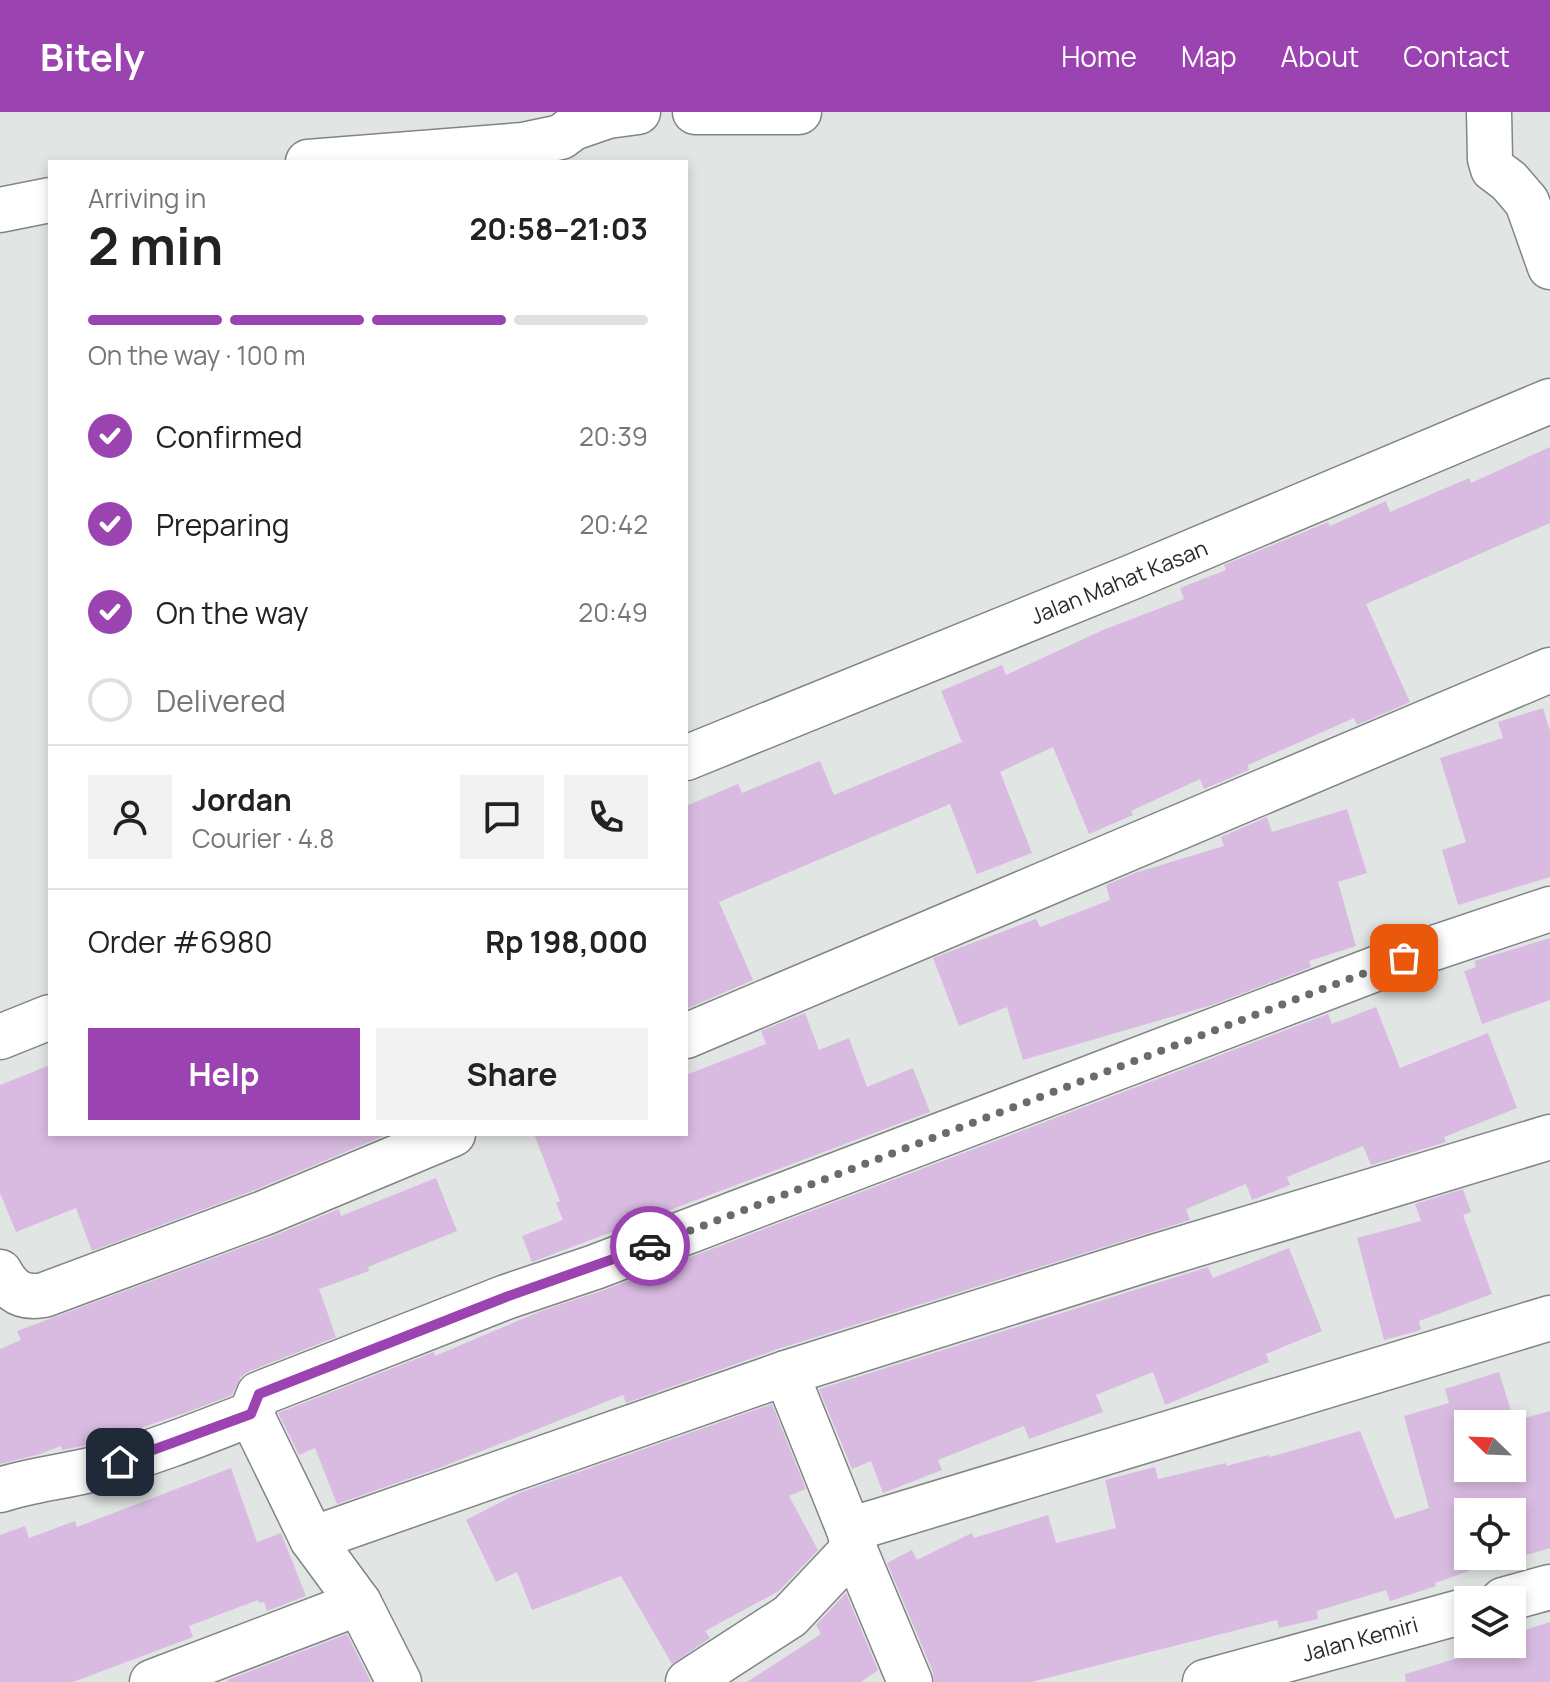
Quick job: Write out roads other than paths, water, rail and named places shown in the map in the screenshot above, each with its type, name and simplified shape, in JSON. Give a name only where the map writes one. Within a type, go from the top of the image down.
[{"type":"street","points":[[695,112],[799,112]]},
{"type":"street","points":[[1489,112],[1493,169],[1509,181],[1527,202],[1550,267]]},
{"type":"street","points":[[333,160],[523,145],[561,137],[603,116]]},
{"type":"street","points":[[0,210],[48,200]]},
{"type":"street","name":"Jalan Mahat Kasan","points":[[688,757],[1132,577],[1550,401]]},
{"type":"street","points":[[688,1035],[1550,670]]},
{"type":"street","points":[[0,1490],[146,1454],[251,1414],[259,1394],[506,1297],[595,1267],[1404,958],[1550,909]]},
{"type":"street","points":[[0,1037],[48,1018]]},
{"type":"street","points":[[0,1272],[6,1284],[19,1294],[29,1298],[44,1295],[264,1213],[448,1136]]},
{"type":"street","points":[[312,1539],[786,1373],[1550,1137]]},
{"type":"street","points":[[688,1682],[790,1616],[851,1539],[1550,1318]]},
{"type":"street","points":[[786,1373],[910,1682]]},
{"type":"street","points":[[251,1414],[312,1539],[359,1603],[399,1682]]},
{"type":"street","points":[[1526,1594],[1550,1587]]},
{"type":"street","points":[[152,1682],[359,1603]]},
{"type":"street","name":"Jalan Kemiri","points":[[1205,1682],[1454,1614]]}]
